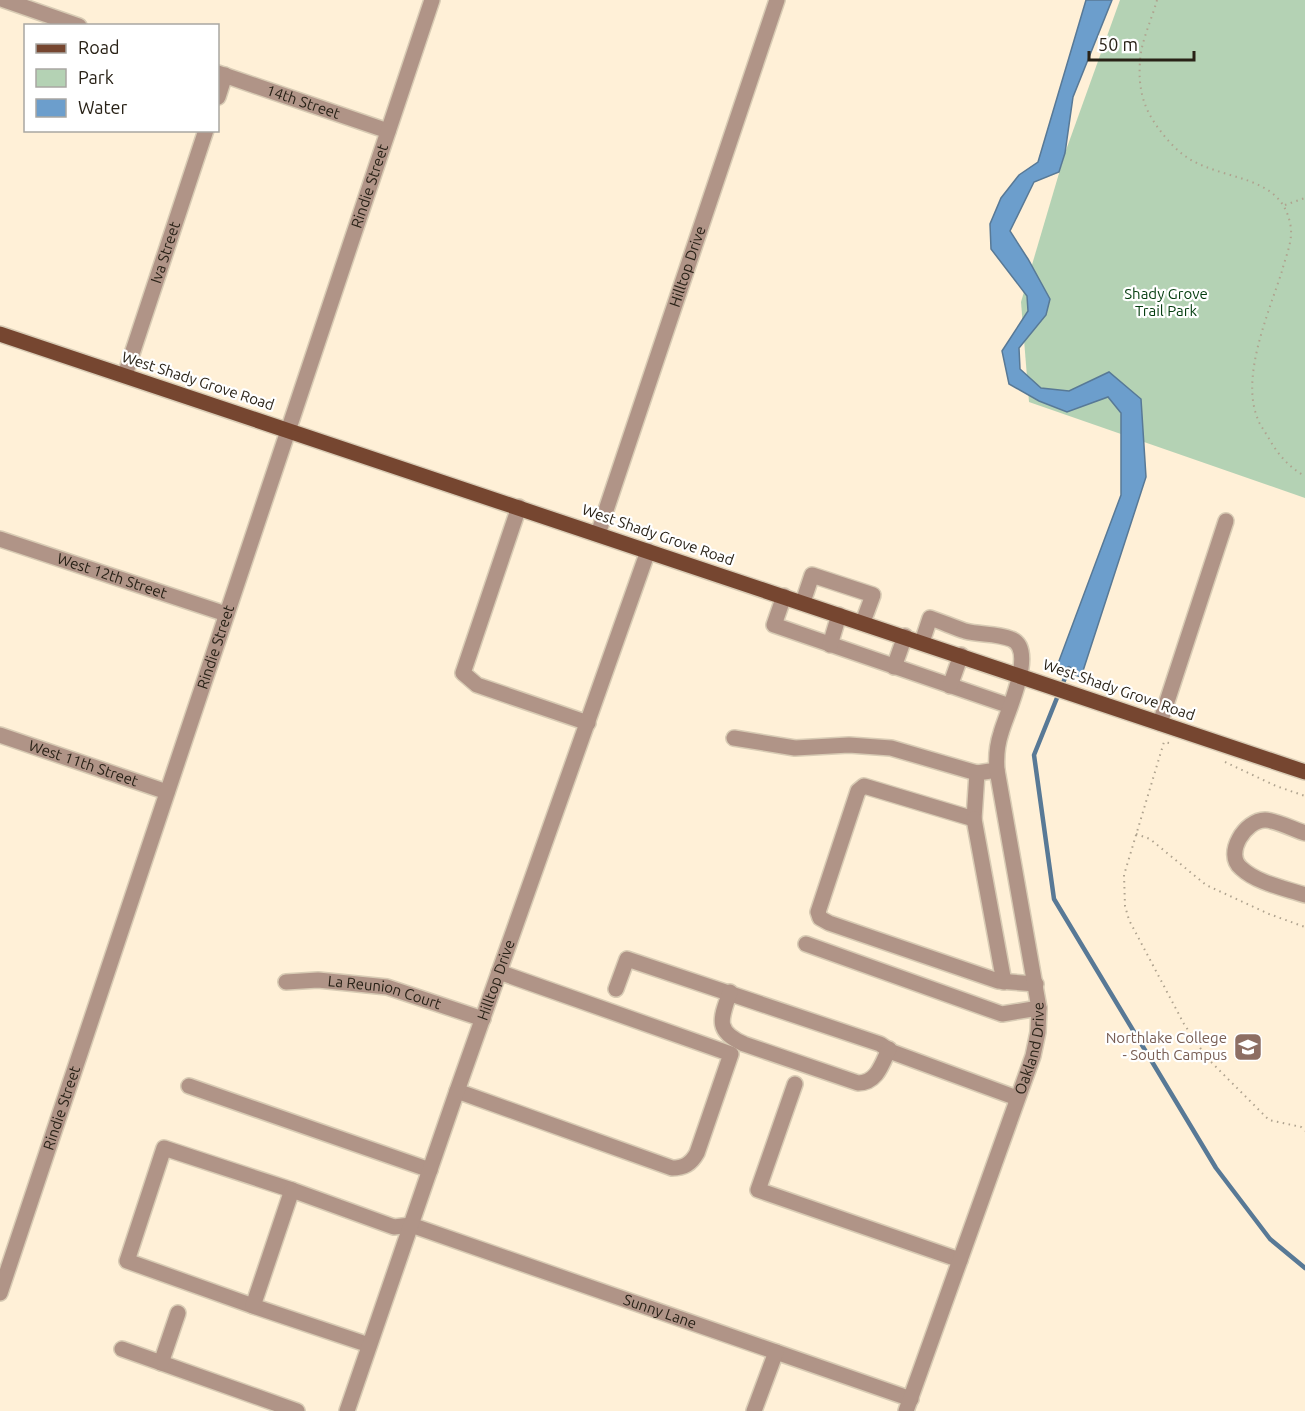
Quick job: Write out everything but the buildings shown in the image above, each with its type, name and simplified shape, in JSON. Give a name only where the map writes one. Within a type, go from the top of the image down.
[{"type":"main road","name":"West Shady Grove Road","points":[[0,334],[1044,682],[1305,772]]},
{"type":"street","points":[[4,0],[73,24]]},
{"type":"street","name":"Rindie Street","points":[[0,1293],[432,0]]},
{"type":"street","name":"Hilltop Drive","points":[[598,534],[777,0]]},
{"type":"street","points":[[219,89],[221,74]]},
{"type":"street","name":"14th Street","points":[[221,74],[388,131]]},
{"type":"street","name":"Iva Street","points":[[124,375],[205,132]]},
{"type":"street","points":[[519,507],[463,673],[477,685],[588,723]]},
{"type":"street","points":[[1160,723],[1226,521]]},
{"type":"street","name":"West 12th Street","points":[[0,539],[226,614]]},
{"type":"street","name":"Hilltop Drive","points":[[347,1411],[457,1091],[648,551]]},
{"type":"street","points":[[803,602],[812,575],[873,595],[863,622]]},
{"type":"street","points":[[784,596],[774,625],[1010,706]]},
{"type":"street","points":[[830,645],[839,615]]},
{"type":"street","points":[[922,642],[930,618],[967,631],[1013,639],[1019,646],[1022,658],[1021,675]]},
{"type":"street","points":[[894,667],[905,636]]},
{"type":"street","points":[[950,686],[961,655]]},
{"type":"street","name":"Oakland Drive","points":[[909,1405],[1037,1041],[1039,1008],[1036,984],[996,756],[1000,735],[1021,675]]},
{"type":"street","name":"West 11th Street","points":[[0,735],[167,792]]},
{"type":"street","points":[[734,738],[795,748],[849,745],[891,748],[977,773],[997,770]]},
{"type":"street","points":[[977,773],[974,819],[1004,982]]},
{"type":"street","points":[[974,819],[864,786],[858,791],[818,912],[820,918],[1004,982],[1036,984]]},
{"type":"street","points":[[1305,833],[1264,820],[1250,825],[1239,838],[1234,860],[1239,867],[1254,878],[1305,895]]},
{"type":"street","points":[[806,944],[1002,1014],[1039,1008]]},
{"type":"street","points":[[616,989],[627,959],[880,1044],[1017,1098]]},
{"type":"street","points":[[457,1091],[672,1168],[687,1165],[697,1153],[731,1054],[499,972]]},
{"type":"street","name":"La Reunion Court","points":[[286,982],[318,980],[387,987],[483,1019]]},
{"type":"street","points":[[730,993],[721,1022],[725,1032],[732,1039],[744,1044],[858,1083],[865,1083],[872,1079],[879,1071],[889,1049]]},
{"type":"street","points":[[795,1084],[758,1190],[960,1260]]},
{"type":"street","points":[[189,1086],[430,1170]]},
{"type":"street","name":"Sunny Lane","points":[[253,1306],[127,1261],[164,1148],[292,1190],[394,1227],[411,1225],[776,1352],[909,1405]]},
{"type":"street","points":[[292,1190],[253,1306],[369,1345]]},
{"type":"street","points":[[161,1363],[178,1313]]},
{"type":"street","points":[[122,1349],[297,1411]]},
{"type":"street","points":[[754,1411],[776,1352]]},
{"type":"path","points":[[1157,0],[1140,58],[1139,85],[1143,103],[1152,119],[1173,146],[1188,158],[1261,186],[1275,194],[1285,205],[1292,236],[1252,368],[1253,394],[1256,417],[1270,441],[1283,460],[1305,476]]},
{"type":"path","points":[[1285,205],[1305,198]]},
{"type":"path","points":[[1172,743],[1164,742],[1135,833],[1124,874],[1125,906],[1137,935],[1185,1024],[1207,1058],[1269,1120],[1301,1127],[1305,1131]]},
{"type":"path","points":[[1223,760],[1276,786],[1305,796]]},
{"type":"path","points":[[1135,833],[1150,839],[1206,885],[1269,914],[1305,927]]},
{"type":"green space","name":"Shady Grove Trail Park","points":[[1120,0],[1305,0],[1305,498],[1029,402],[1021,302],[1065,153]]},
{"type":"water","points":[[1086,0],[1112,0],[1073,97],[1065,153],[1059,172],[1034,182],[1010,231],[1050,299],[1046,315],[1019,348],[1020,369],[1041,388],[1069,391],[1109,372],[1141,399],[1146,477],[1081,677],[1056,669],[1121,495],[1121,413],[1108,397],[1067,412],[1039,401],[1009,384],[1002,351],[1028,311],[1027,296],[991,249],[990,224],[1001,198],[1019,175],[1038,162]]},
{"type":"waterway","points":[[1069,668],[1034,755],[1054,899],[1216,1168],[1270,1239],[1305,1268]]},
{"type":"place","name":"Northlake College - South Campus","points":[[1248,1047]]}]
